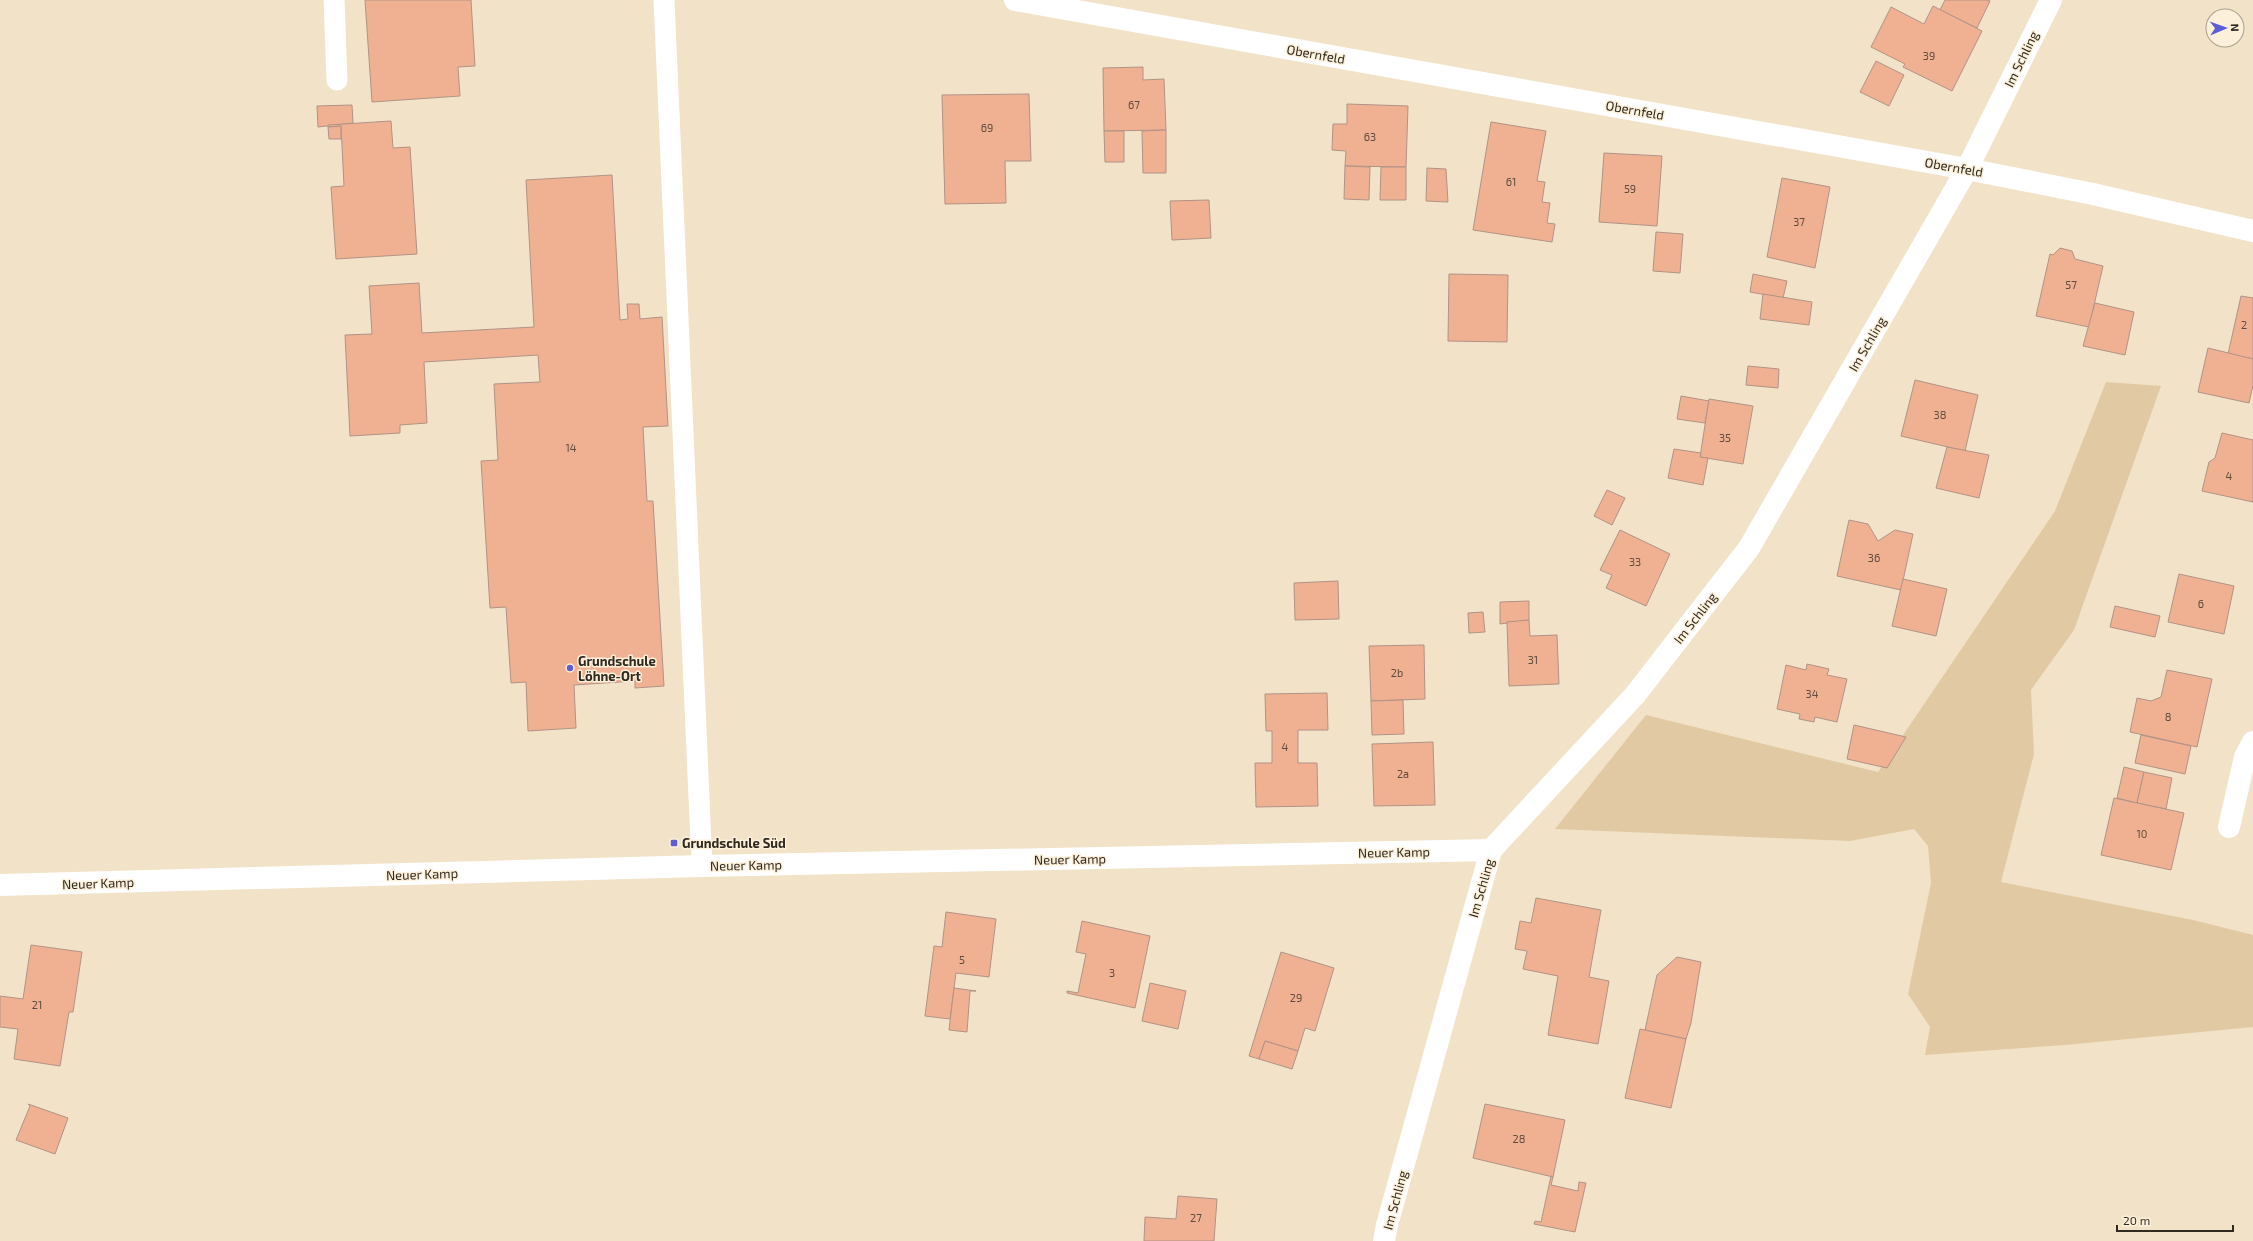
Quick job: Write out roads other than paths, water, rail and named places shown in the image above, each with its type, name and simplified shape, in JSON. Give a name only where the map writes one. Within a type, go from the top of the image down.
[{"type":"street","name":"Obernfeld","points":[[1016,0],[1967,169],[2093,194],[2253,231]]},
{"type":"street","name":"Im Schling","points":[[1384,1241],[1389,1217],[1492,850],[1635,695],[1749,548],[1967,169],[2051,0]]},
{"type":"street","points":[[2229,827],[2245,757],[2253,742]]},
{"type":"street","name":"Neuer Kamp","points":[[0,885],[702,866],[1492,850]]},
{"type":"lane","points":[[334,0],[337,80]]},
{"type":"lane","points":[[664,0],[702,866]]},
{"type":"place","name":"Grundschule Löhne-Ort","points":[[570,668]]},
{"type":"place","name":"Grundschule Süd","points":[[674,843]]}]
